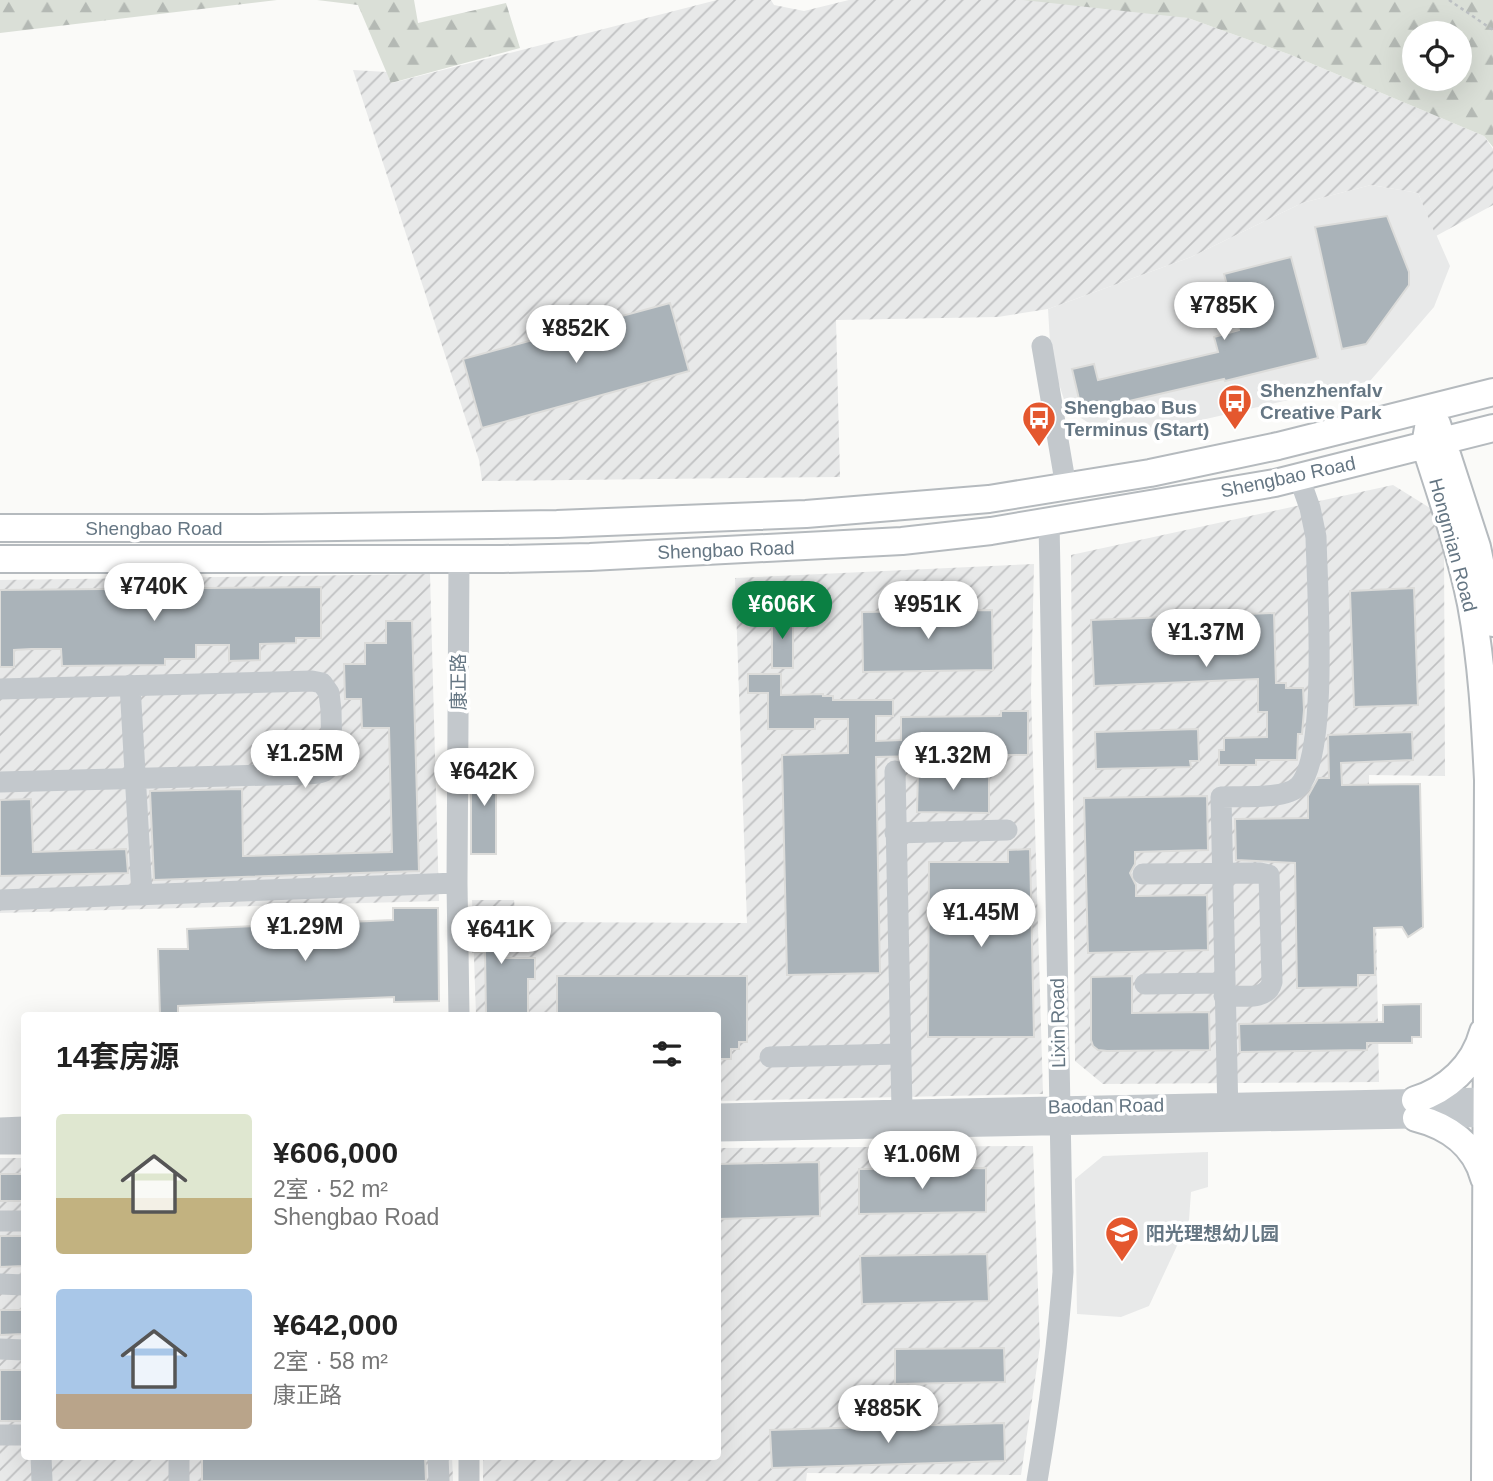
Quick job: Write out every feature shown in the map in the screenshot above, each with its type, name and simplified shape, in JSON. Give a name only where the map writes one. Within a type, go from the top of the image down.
[{"type":"main road","points":[[1431,409],[1493,392]]},
{"type":"main road","name":"Shengbao Road","points":[[0,528],[557,524],[806,514],[989,499],[1150,473],[1431,409]]},
{"type":"main road","name":"Hongmian Road","points":[[1431,409],[1434,443],[1471,603],[1480,662],[1488,780],[1487,1017],[1490,1107],[1486,1188],[1485,1481]]},
{"type":"main road","points":[[1434,443],[1493,428]]},
{"type":"main road","name":"Shengbao Road","points":[[0,558],[590,557],[902,541],[991,531],[1275,483],[1434,443]]},
{"type":"main road","name":"Hongmian Road","points":[[1434,443],[1477,547],[1492,609]]},
{"type":"main road","points":[[1486,1188],[1482,1171],[1462,1142],[1450,1131],[1415,1109],[1461,1072],[1472,1058],[1481,1040],[1487,1017]]},
{"type":"street","points":[[1042,346],[1066,487]]},
{"type":"street","points":[[1227,1112],[1221,797],[1283,795],[1298,786],[1311,764],[1318,719],[1316,537],[1310,508],[1299,477]]},
{"type":"street","name":"Lixin Road","points":[[1037,1481],[1052,1392],[1063,1272],[1049,521]]},
{"type":"street","name":"康正路","points":[[459,558],[459,1012]]},
{"type":"street","points":[[0,689],[312,681],[322,683],[329,693],[332,759],[331,766],[325,772],[0,782]]},
{"type":"street","points":[[130,685],[142,895]]},
{"type":"street","points":[[895,771],[902,1110]]},
{"type":"street","points":[[895,833],[1007,830]]},
{"type":"street","points":[[1143,874],[1266,873],[1271,879],[1270,988],[1267,993],[1260,995],[1224,989],[1145,984]]},
{"type":"street","points":[[0,900],[457,883]]},
{"type":"street","points":[[770,1057],[900,1054]]},
{"type":"street","name":"Baodan Road","points":[[721,1131],[1060,1115],[1490,1107]]},
{"type":"street","name":"Baodan Road","points":[[721,1114],[902,1110],[1060,1115]]},
{"type":"street","points":[[0,1128],[21,1127]]},
{"type":"street","points":[[0,1144],[21,1144]]},
{"type":"street","points":[[0,1221],[21,1221]]},
{"type":"street","points":[[0,1284],[21,1284]]},
{"type":"street","points":[[0,1349],[21,1350]]},
{"type":"street","points":[[0,1435],[21,1435]]},
{"type":"street","points":[[41,1460],[42,1481]]},
{"type":"street","points":[[179,1460],[179,1481]]},
{"type":"street","points":[[438,1460],[439,1481]]},
{"type":"street","points":[[469,1460],[469,1481]]},
{"type":"path","points":[[1449,0],[1493,30]]},
{"type":"shaded area","points":[[717,0],[771,0],[774,5],[804,11],[849,0],[1083,0],[1188,18],[1291,55],[1484,136],[1493,149],[1493,205],[1436,236],[1418,193],[1371,185],[1302,203],[1191,257],[1048,309],[998,317],[836,320],[840,477],[482,481],[479,460],[353,70],[387,72],[392,83]]},
{"type":"shaded area","points":[[1371,185],[1418,193],[1450,266],[1434,307],[1370,381],[1115,440],[1067,409],[1051,359],[1048,309],[1191,257],[1302,203]]},
{"type":"shaded area","points":[[1393,485],[1430,508],[1444,545],[1445,776],[1369,775],[1369,900],[1376,918],[1379,1082],[1103,1084],[1075,1061],[1071,555]]},
{"type":"shaded area","points":[[1034,564],[1031,693],[1043,1094],[721,1101],[721,1012],[476,1012],[472,900],[514,900],[516,922],[747,923],[735,578]]},
{"type":"shaded area","points":[[430,574],[439,901],[0,913],[0,580]]},
{"type":"shaded area","points":[[1033,1146],[1040,1346],[1021,1475],[807,1473],[806,1481],[483,1481],[483,1460],[721,1460],[721,1148]]},
{"type":"shaded area","name":"阳光理想幼儿园","points":[[1208,1152],[1208,1187],[1191,1192],[1189,1220],[1149,1306],[1121,1317],[1077,1314],[1075,1179],[1103,1156]]},
{"type":"shaded area","points":[[0,1158],[21,1158],[21,1460],[452,1460],[453,1481],[0,1481]]},
{"type":"green space","points":[[0,0],[277,0],[0,33]]},
{"type":"green space","points":[[317,0],[414,0],[418,23],[506,3],[520,48],[391,83],[358,5]]},
{"type":"green space","points":[[1023,0],[1493,0],[1493,147],[1484,136],[1291,55],[1188,18]]},
{"type":"building","points":[[1387,216],[1409,272],[1409,285],[1366,344],[1342,349],[1315,227]]},
{"type":"building","points":[[1291,257],[1318,358],[1082,412],[1072,369],[1094,364],[1098,380],[1218,352],[1214,337],[1239,330],[1224,274]]},
{"type":"building","points":[[670,303],[689,371],[482,428],[463,359]]},
{"type":"building","points":[[321,587],[321,638],[296,638],[296,643],[260,644],[260,660],[229,661],[229,645],[196,645],[196,659],[165,659],[165,665],[62,666],[61,649],[31,649],[14,650],[14,667],[0,667],[0,590]]},
{"type":"building","points":[[1414,588],[1418,705],[1354,707],[1350,591]]},
{"type":"building","points":[[992,610],[993,670],[863,672],[862,612]]},
{"type":"building","points":[[1274,613],[1276,683],[1286,683],[1286,688],[1303,688],[1302,734],[1298,734],[1297,760],[1256,760],[1256,765],[1219,765],[1219,750],[1224,750],[1224,738],[1267,737],[1267,712],[1258,712],[1258,679],[1094,686],[1091,620]]},
{"type":"building","points":[[772,614],[793,614],[793,668],[772,668]]},
{"type":"building","points":[[386,621],[412,621],[419,871],[154,880],[150,791],[242,789],[243,856],[392,852],[389,728],[362,728],[361,699],[345,699],[344,664],[365,664],[365,643],[386,643]]},
{"type":"building","points":[[748,674],[781,674],[781,695],[823,694],[833,696],[833,700],[893,700],[893,716],[876,716],[876,741],[901,740],[901,717],[1001,716],[1001,711],[1028,711],[1028,755],[982,755],[982,740],[923,740],[923,756],[876,757],[880,973],[787,975],[782,755],[848,753],[848,719],[815,719],[815,729],[768,729],[768,693],[748,693]]},
{"type":"building","points":[[1198,729],[1199,761],[1190,761],[1191,767],[1096,769],[1095,732]]},
{"type":"building","points":[[1412,732],[1413,760],[1341,763],[1342,785],[1420,784],[1423,927],[1408,937],[1402,927],[1374,928],[1375,975],[1358,975],[1358,987],[1297,988],[1295,863],[1236,860],[1235,819],[1308,818],[1308,796],[1318,778],[1329,778],[1328,735]]},
{"type":"building","points":[[471,762],[496,762],[496,854],[471,854]]},
{"type":"building","points":[[918,771],[989,773],[989,813],[917,812]]},
{"type":"building","points":[[1207,796],[1208,850],[1135,852],[1135,864],[1130,873],[1136,885],[1136,896],[1207,895],[1208,950],[1088,953],[1084,798]]},
{"type":"building","points":[[31,799],[33,852],[126,849],[128,873],[0,876],[0,800]]},
{"type":"building","points":[[1030,849],[1034,1037],[928,1037],[929,862],[1008,862],[1008,850]]},
{"type":"building","points":[[393,908],[438,908],[439,1001],[394,1002],[394,997],[178,1006],[178,1012],[160,1012],[158,949],[188,949],[187,929],[393,920]]},
{"type":"building","points":[[474,908],[504,909],[503,958],[535,958],[535,979],[528,979],[528,1012],[486,1012],[485,952],[473,952]]},
{"type":"building","points":[[557,976],[747,976],[747,1042],[739,1042],[739,1049],[731,1049],[731,1059],[721,1059],[721,1012],[557,1012]]},
{"type":"building","points":[[1132,976],[1132,1013],[1209,1012],[1210,1050],[1107,1051],[1093,1046],[1091,977]]},
{"type":"building","points":[[1421,1004],[1421,1037],[1412,1037],[1412,1043],[1367,1043],[1367,1050],[1240,1052],[1239,1024],[1383,1022],[1383,1005]]},
{"type":"building","points":[[819,1162],[820,1216],[721,1219],[721,1164]]},
{"type":"building","points":[[986,1168],[986,1212],[859,1214],[859,1169]]},
{"type":"building","points":[[0,1174],[21,1174],[21,1201],[0,1201]]},
{"type":"building","points":[[0,1236],[21,1236],[21,1266],[0,1267]]},
{"type":"building","points":[[987,1254],[989,1301],[862,1304],[860,1256]]},
{"type":"building","points":[[0,1310],[21,1310],[21,1334],[0,1335]]},
{"type":"building","points":[[1004,1348],[1005,1382],[895,1384],[895,1349]]},
{"type":"building","points":[[0,1370],[21,1370],[21,1421],[0,1421]]},
{"type":"building","points":[[1004,1423],[1005,1461],[772,1468],[770,1430]]},
{"type":"building","points":[[202,1460],[425,1460],[426,1481],[202,1481]]},
{"type":"place","name":"Shenzhenfalv Creative Park","points":[[1235,431]]},
{"type":"place","name":"Shengbao Bus Terminus (Start)","points":[[1039,448]]},
{"type":"place","name":"阳光理想幼儿园","points":[[1122,1263]]}]
